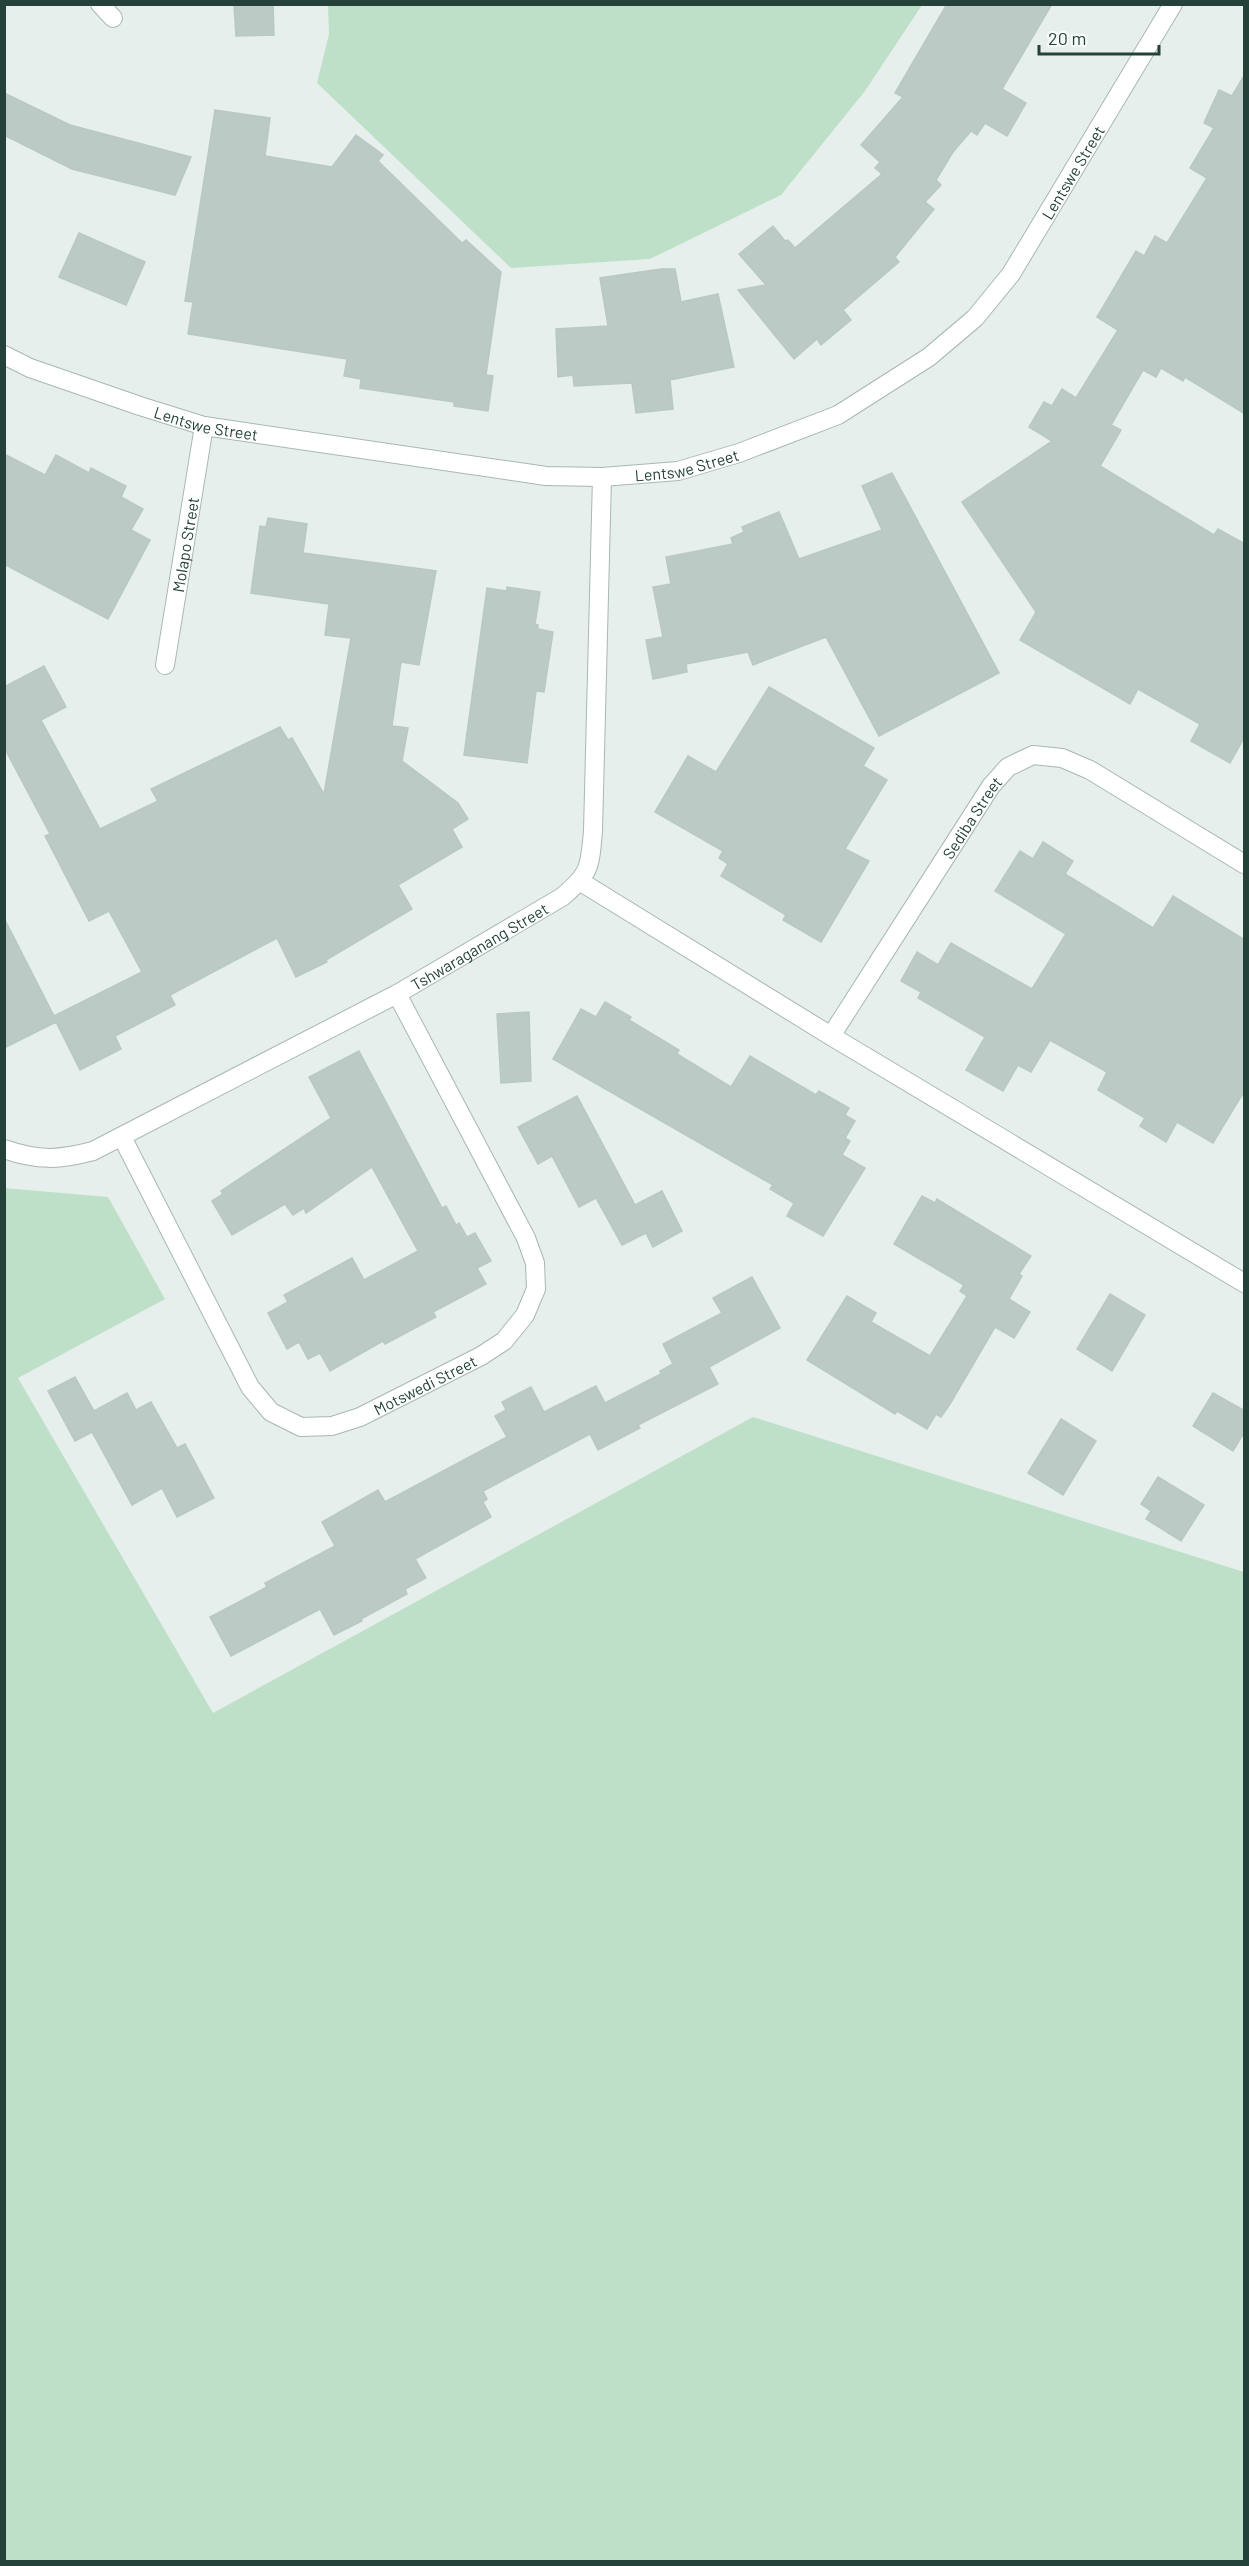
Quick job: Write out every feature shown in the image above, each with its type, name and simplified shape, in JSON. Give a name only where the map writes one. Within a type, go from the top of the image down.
[{"type":"street","points":[[100,4],[113,18]]},
{"type":"street","name":"Lentswe Street","points":[[4,355],[41,372],[204,426],[546,476],[602,477],[678,471],[739,453],[838,415],[929,357],[975,318],[1011,274],[1173,4]]},
{"type":"street","name":"Molapo Street","points":[[165,664],[204,426]]},
{"type":"street","points":[[602,477],[593,831],[591,860],[581,882],[831,1036],[1245,1283]]},
{"type":"street","name":"Sediba Street","points":[[831,1036],[992,786],[1008,767],[1034,755],[1062,758],[1090,770],[1245,864]]},
{"type":"street","name":"Tshwaraganang Street","points":[[4,1149],[27,1157],[64,1159],[93,1151],[397,994],[562,897],[581,882]]},
{"type":"street","name":"Motswedi Street","points":[[122,1137],[250,1387],[271,1412],[301,1427],[332,1426],[360,1417],[481,1356],[504,1341],[525,1315],[536,1289],[535,1263],[526,1238],[397,994]]},
{"type":"green space","points":[[328,4],[922,5],[865,91],[781,195],[650,259],[511,268],[317,83],[329,34]]},
{"type":"green space","points":[[4,1188],[108,1197],[165,1299],[18,1378],[213,1713],[753,1417],[1244,1572],[1244,2561],[5,2561]]},
{"type":"building","points":[[234,4],[273,4],[274,35],[236,36]]},
{"type":"building","points":[[947,4],[1052,4],[1002,89],[1026,103],[1007,136],[985,123],[977,135],[971,131],[953,152],[936,180],[941,185],[925,202],[934,209],[895,257],[899,262],[843,310],[851,320],[821,345],[817,339],[794,359],[738,290],[766,285],[739,254],[773,226],[785,241],[788,240],[795,248],[882,174],[875,168],[880,162],[861,145],[903,97],[895,93]]},
{"type":"building","points":[[1245,74],[1245,414],[1185,377],[1183,381],[1161,368],[1156,377],[1143,370],[1111,425],[1121,430],[1100,466],[1214,535],[1218,529],[1245,544],[1245,736],[1230,763],[1191,741],[1200,724],[1138,689],[1130,704],[1020,640],[1036,612],[962,502],[1052,441],[1029,427],[1044,402],[1052,406],[1062,389],[1076,398],[1118,330],[1097,317],[1136,251],[1144,256],[1155,236],[1167,243],[1207,178],[1190,168],[1214,128],[1204,123],[1219,90],[1232,96]]},
{"type":"building","points":[[4,93],[70,125],[191,157],[175,195],[72,169],[4,135]]},
{"type":"building","points":[[215,110],[270,118],[265,156],[332,167],[356,135],[383,155],[378,161],[462,243],[466,240],[501,272],[486,375],[493,376],[488,411],[454,406],[454,402],[360,388],[361,379],[344,376],[347,359],[188,334],[193,302],[185,301]]},
{"type":"building","points":[[79,233],[145,262],[126,305],[59,277]]},
{"type":"building","points":[[675,269],[681,302],[718,294],[734,367],[670,380],[673,409],[636,413],[632,383],[574,386],[573,375],[558,377],[556,329],[608,326],[600,278]]},
{"type":"building","points":[[4,454],[45,475],[56,455],[89,473],[91,468],[126,486],[121,497],[143,509],[131,530],[150,540],[108,619],[4,564]]},
{"type":"building","points":[[892,473],[999,673],[879,736],[826,637],[753,665],[748,652],[686,664],[687,672],[653,679],[646,640],[663,637],[653,587],[671,584],[666,557],[733,544],[731,538],[744,532],[742,527],[779,512],[799,559],[882,530],[862,486]]},
{"type":"building","points":[[268,518],[307,524],[303,553],[436,571],[419,665],[401,662],[392,726],[408,728],[402,761],[458,803],[468,819],[452,829],[462,847],[398,885],[412,909],[326,960],[327,962],[296,977],[277,938],[170,995],[175,1005],[115,1036],[121,1049],[80,1070],[56,1022],[4,1048],[4,918],[54,1016],[142,972],[109,911],[89,921],[45,836],[50,834],[4,747],[4,687],[44,666],[66,707],[41,720],[100,829],[158,801],[151,789],[280,727],[288,740],[292,738],[324,794],[351,638],[325,635],[329,604],[251,593],[260,526],[266,527]]},
{"type":"building","points":[[507,587],[540,592],[535,624],[538,625],[538,629],[553,632],[544,692],[536,691],[527,763],[464,755],[487,588],[507,591]]},
{"type":"building","points":[[769,687],[874,748],[863,766],[887,780],[845,849],[869,861],[821,942],[783,920],[786,915],[721,876],[728,864],[719,858],[723,851],[655,812],[688,756],[716,772]]},
{"type":"building","points":[[1043,842],[1073,861],[1065,874],[1153,928],[1173,896],[1245,940],[1245,1090],[1213,1143],[1177,1122],[1166,1142],[1140,1126],[1145,1118],[1098,1090],[1107,1072],[1050,1040],[1031,1072],[1018,1065],[1003,1091],[966,1070],[985,1037],[918,998],[921,992],[901,981],[917,952],[938,965],[951,943],[1032,989],[1066,934],[995,891],[1020,851],[1033,859]]},
{"type":"building","points":[[605,1002],[631,1017],[629,1020],[679,1050],[677,1054],[731,1087],[750,1056],[816,1095],[819,1091],[849,1108],[845,1115],[855,1121],[845,1138],[850,1141],[842,1155],[865,1168],[823,1236],[787,1216],[794,1203],[770,1189],[773,1185],[553,1059],[581,1009],[596,1017]]},
{"type":"building","points":[[529,1012],[531,1081],[501,1083],[497,1014]]},
{"type":"building","points":[[359,1051],[442,1208],[446,1206],[456,1225],[459,1223],[467,1237],[475,1233],[491,1261],[477,1268],[486,1284],[433,1312],[436,1317],[385,1344],[383,1341],[330,1371],[320,1353],[308,1359],[299,1342],[287,1349],[268,1313],[288,1302],[284,1295],[352,1258],[364,1280],[418,1251],[372,1167],[306,1213],[304,1208],[293,1215],[285,1204],[232,1235],[212,1201],[223,1194],[221,1191],[331,1118],[309,1077]]},
{"type":"building","points":[[577,1096],[635,1205],[662,1191],[682,1231],[653,1247],[646,1233],[622,1245],[596,1198],[579,1207],[552,1156],[538,1164],[518,1127]]},
{"type":"building","points":[[922,1196],[935,1203],[937,1199],[1031,1256],[1019,1274],[1022,1276],[1009,1299],[1030,1312],[1014,1338],[995,1327],[950,1404],[941,1417],[936,1414],[927,1429],[897,1411],[895,1414],[807,1360],[847,1296],[876,1313],[871,1322],[930,1356],[967,1296],[960,1291],[964,1285],[894,1244]]},
{"type":"building","points":[[752,1277],[780,1328],[709,1367],[718,1384],[638,1425],[640,1428],[598,1450],[590,1434],[483,1491],[487,1499],[483,1502],[491,1517],[415,1559],[426,1578],[405,1589],[407,1594],[361,1619],[362,1621],[334,1635],[320,1609],[231,1656],[210,1617],[267,1587],[265,1583],[335,1546],[322,1522],[378,1490],[385,1502],[507,1437],[495,1416],[506,1410],[502,1402],[531,1387],[544,1412],[596,1386],[605,1403],[661,1374],[660,1371],[673,1364],[663,1344],[722,1313],[713,1298]]},
{"type":"building","points":[[1110,1294],[1145,1315],[1112,1371],[1077,1349]]},
{"type":"building","points":[[75,1377],[94,1411],[127,1393],[136,1410],[151,1402],[177,1448],[185,1444],[214,1498],[177,1517],[162,1488],[132,1505],[92,1432],[75,1441],[48,1391]]},
{"type":"building","points":[[1213,1393],[1245,1411],[1245,1431],[1233,1451],[1193,1426]]},
{"type":"building","points":[[1061,1419],[1096,1441],[1063,1495],[1028,1473]]},
{"type":"building","points":[[1158,1477],[1204,1505],[1181,1541],[1146,1519],[1151,1511],[1141,1504]]}]
